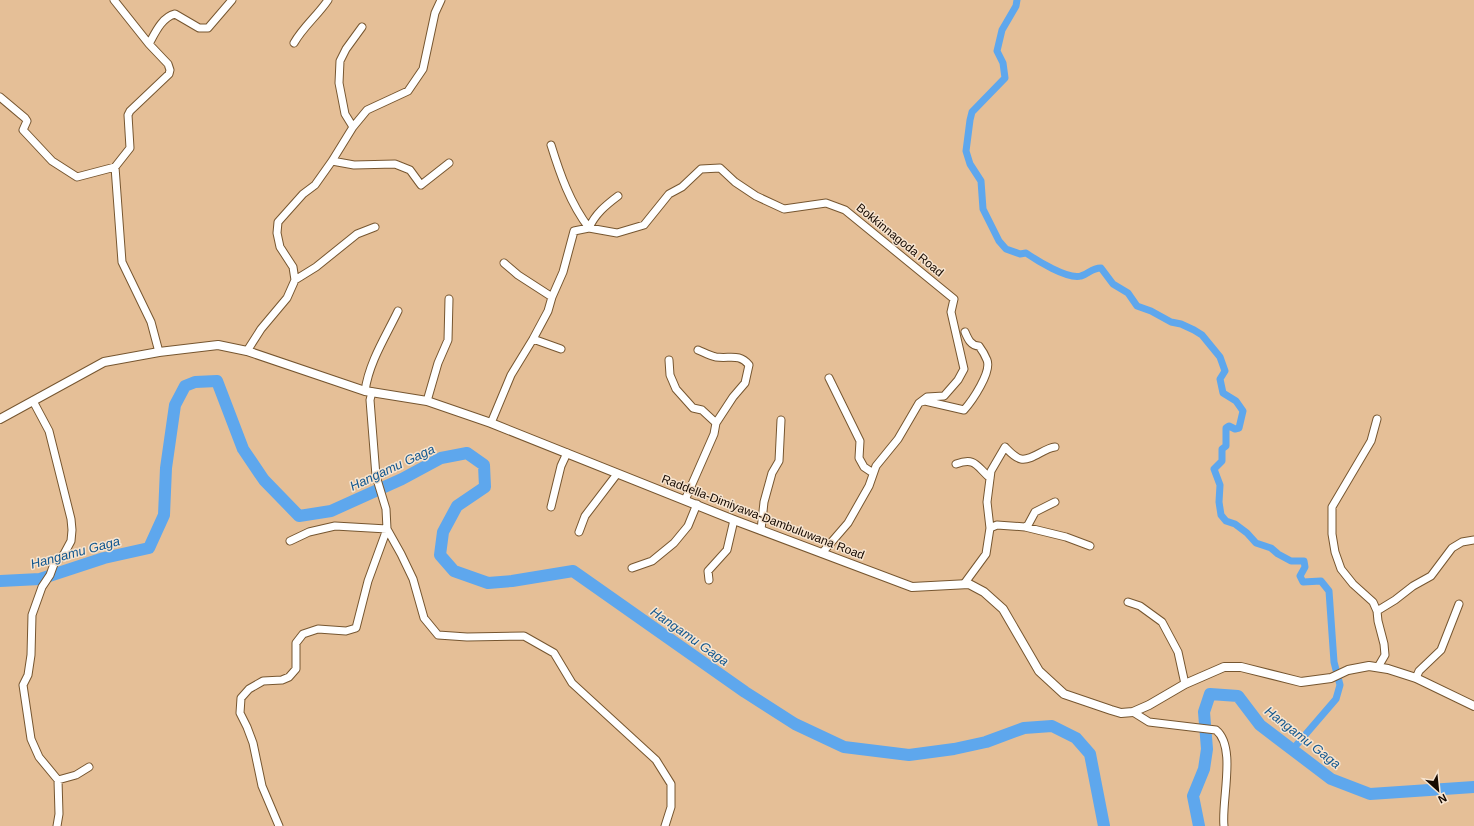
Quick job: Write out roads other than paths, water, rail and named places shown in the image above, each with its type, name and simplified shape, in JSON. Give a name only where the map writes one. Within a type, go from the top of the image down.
[{"type":"street","points":[[0,97],[25,118],[26,121],[23,130],[52,161],[77,177],[115,167],[130,148],[128,115],[130,111],[169,74],[170,70],[168,64],[149,44],[114,0]]},
{"type":"street","points":[[149,44],[160,25],[170,16],[175,14],[199,28],[208,28],[232,0]]},
{"type":"street","points":[[294,43],[298,36],[319,13],[328,0]]},
{"type":"street","points":[[247,351],[261,330],[287,298],[295,280],[293,267],[280,247],[277,232],[278,222],[303,194],[315,185],[332,161],[352,127],[367,110],[408,91],[423,69],[436,13],[441,0]]},
{"type":"street","points":[[352,127],[345,114],[339,83],[340,61],[346,49],[362,26]]},
{"type":"street","points":[[551,145],[560,175],[579,214],[589,228]]},
{"type":"street","points":[[332,161],[354,165],[395,164],[410,170],[421,185],[449,163]]},
{"type":"street","points":[[115,167],[122,262],[151,322],[159,352]]},
{"type":"street","name":"Bokkinnagoda Road","points":[[589,228],[617,233],[644,225],[669,194],[682,187],[701,169],[720,168],[736,182],[751,192],[784,210],[826,203],[845,210],[954,299],[951,312],[964,369],[958,380],[944,396],[927,397],[919,403]]},
{"type":"street","points":[[589,228],[592,220],[602,209],[618,196]]},
{"type":"street","points":[[295,280],[316,267],[357,234],[375,227]]},
{"type":"street","points":[[491,423],[511,375],[548,311],[552,297],[563,272],[574,231],[589,228]]},
{"type":"street","points":[[504,262],[518,275],[552,297]]},
{"type":"street","points":[[428,401],[438,363],[448,340],[449,299]]},
{"type":"street","points":[[279,826],[262,786],[252,743],[247,727],[240,714],[241,698],[249,689],[263,681],[282,680],[289,677],[296,669],[296,642],[303,634],[318,629],[346,631],[356,628],[368,581],[387,529],[386,509],[376,476],[367,377],[398,311]]},
{"type":"street","points":[[822,553],[848,523],[868,486],[876,466],[898,439],[919,403],[925,401],[964,410],[972,400],[986,373],[988,361],[979,346],[975,346],[968,341],[965,332]]},
{"type":"street","points":[[533,339],[561,349]]},
{"type":"street","name":"Raddella-Dimiyawa-Dambuluwana Road","points":[[0,419],[104,362],[159,352],[218,345],[247,351],[369,391],[428,401],[491,423],[734,520],[912,587],[969,584],[984,592],[1003,608],[1039,671],[1064,694],[1112,710],[1133,712],[1149,705],[1185,684],[1224,667],[1241,667],[1300,682],[1330,678],[1348,670],[1369,666],[1378,667],[1416,678],[1474,706]]},
{"type":"street","points":[[685,500],[714,434],[716,424],[733,397],[745,383],[749,365],[744,359],[739,357],[715,357],[698,350]]},
{"type":"street","points":[[669,360],[670,375],[676,389],[693,408],[702,410],[716,424]]},
{"type":"street","points":[[829,378],[860,441],[860,458],[864,467],[873,473]]},
{"type":"street","points":[[33,401],[49,431],[71,519],[72,530],[71,541],[64,554],[54,564],[50,576],[42,587],[32,615],[31,655],[28,675],[23,685],[31,739],[39,757],[58,780],[58,826]]},
{"type":"street","points":[[1377,419],[1371,441],[1332,507],[1332,534],[1335,552],[1341,569],[1353,584],[1373,602],[1377,611],[1385,655],[1378,667]]},
{"type":"street","points":[[761,530],[764,502],[772,472],[779,462],[781,420]]},
{"type":"street","points":[[964,584],[986,554],[990,528],[987,502],[991,470],[1004,447],[1014,456],[1021,459],[1028,458],[1055,447]]},
{"type":"street","points":[[551,507],[561,466],[567,453]]},
{"type":"street","points":[[956,464],[969,461],[974,462],[990,478]]},
{"type":"street","points":[[579,532],[585,516],[617,474]]},
{"type":"street","points":[[1025,527],[1028,525],[1035,512],[1055,502]]},
{"type":"street","points":[[632,568],[652,561],[674,543],[688,526],[697,504]]},
{"type":"street","points":[[709,580],[708,571],[727,550],[734,520]]},
{"type":"street","points":[[990,528],[997,525],[1025,527],[1066,537],[1090,546]]},
{"type":"street","points":[[290,541],[309,532],[335,526],[387,529]]},
{"type":"street","points":[[387,529],[413,579],[424,618],[438,635],[467,637],[524,636],[554,653],[572,683],[656,760],[671,784],[671,807],[665,826]]},
{"type":"street","points":[[1377,611],[1396,600],[1413,586],[1431,576],[1452,548],[1462,542],[1474,540]]},
{"type":"street","points":[[1128,602],[1140,606],[1162,622],[1178,652],[1185,684]]},
{"type":"street","points":[[1416,678],[1419,671],[1441,650],[1459,604]]},
{"type":"street","points":[[1133,712],[1149,722],[1216,730],[1220,733],[1228,756],[1224,826]]},
{"type":"street","points":[[58,780],[76,775],[89,767]]},
{"type":"waterway","points":[[1017,0],[1016,6],[1002,30],[997,51],[1003,63],[1005,78],[972,112],[970,120],[966,151],[970,164],[981,181],[983,209],[999,241],[1006,249],[1020,254],[1026,253],[1052,269],[1068,275],[1081,276],[1095,269],[1101,268],[1113,284],[1128,293],[1137,306],[1151,311],[1171,322],[1181,324],[1194,330],[1202,335],[1220,357],[1225,371],[1220,379],[1223,393],[1236,401],[1243,411],[1239,428],[1235,429],[1229,426],[1226,428],[1226,446],[1222,449],[1222,461],[1214,469],[1220,485],[1219,502],[1221,515],[1226,521],[1235,524],[1247,533],[1256,543],[1271,548],[1278,554],[1291,561],[1304,561],[1305,567],[1300,576],[1303,582],[1321,581],[1329,591],[1334,662],[1340,685],[1336,699],[1293,749]]},
{"type":"waterway","name":"Hangamu Gaga","points":[[0,581],[40,579],[104,558],[149,548],[164,515],[166,468],[175,405],[185,386],[195,382],[217,381],[243,449],[264,480],[299,516],[331,511],[402,479],[441,458],[467,453],[484,465],[485,487],[457,506],[443,532],[440,555],[454,571],[488,583],[512,581],[573,571],[745,692],[795,724],[844,747],[909,755],[954,749],[986,742],[1024,728],[1052,726],[1076,738],[1090,754],[1104,826]]},
{"type":"waterway","name":"Hangamu Gaga","points":[[1199,826],[1193,796],[1204,769],[1207,749],[1204,712],[1210,694],[1238,696],[1260,725],[1331,779],[1370,794],[1474,787]]}]
